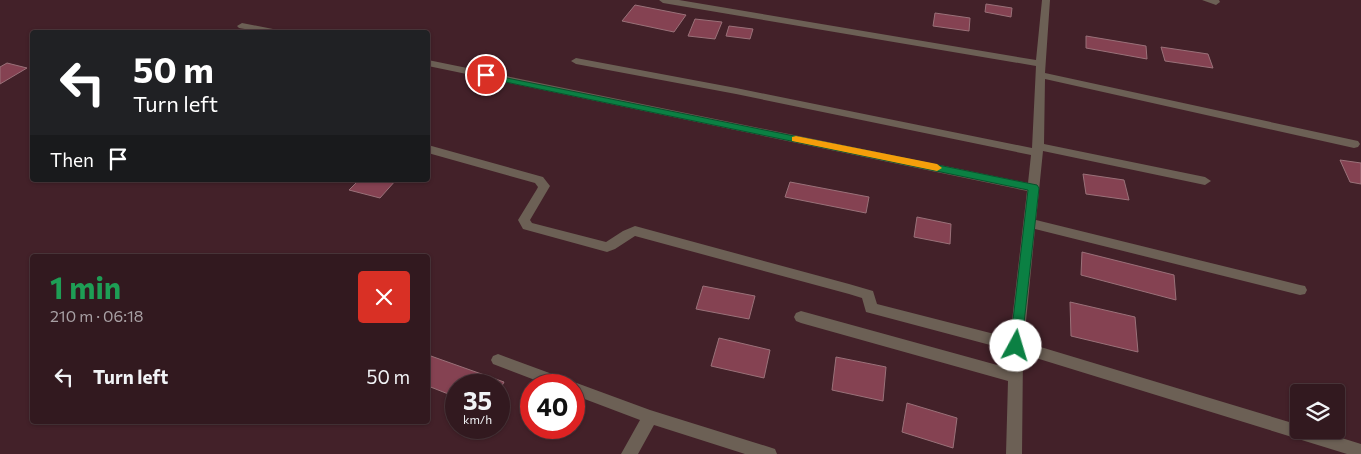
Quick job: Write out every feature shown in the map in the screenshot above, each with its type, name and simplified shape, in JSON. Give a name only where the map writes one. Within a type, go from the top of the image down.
[{"type":"street","points":[[663,0],[1040,70],[1354,144]]},
{"type":"street","points":[[1014,454],[1016,346],[1038,150],[1040,70],[1046,0]]},
{"type":"street","points":[[1206,0],[1216,2]]},
{"type":"street","points":[[242,26],[263,30]]},
{"type":"street","points":[[576,61],[1205,181]]},
{"type":"street","points":[[430,63],[1033,188]]},
{"type":"street","points":[[430,150],[539,180],[544,186],[524,220],[527,226],[607,247],[618,242],[627,233],[639,232],[864,293],[869,297],[872,308],[1016,346],[1361,450]]},
{"type":"street","points":[[1030,223],[1300,290]]},
{"type":"street","points":[[801,317],[1016,377]]},
{"type":"street","points":[[498,360],[536,374]]},
{"type":"street","points":[[585,392],[650,417],[769,454]]},
{"type":"street","points":[[629,454],[650,417]]},
{"type":"building","points":[[986,4],[1012,8],[1011,17],[985,12]]},
{"type":"building","points":[[635,5],[686,15],[674,32],[622,21]]},
{"type":"building","points":[[935,13],[970,18],[969,31],[933,26]]},
{"type":"building","points":[[695,19],[722,22],[715,39],[688,36]]},
{"type":"building","points":[[729,26],[753,29],[750,39],[726,36]]},
{"type":"building","points":[[1086,36],[1146,46],[1147,59],[1086,48]]},
{"type":"building","points":[[1161,47],[1208,54],[1213,68],[1165,61]]},
{"type":"building","points":[[7,63],[27,68],[0,84],[0,67]]},
{"type":"building","points":[[1340,160],[1361,163],[1361,184],[1350,182]]},
{"type":"building","points":[[1083,174],[1124,180],[1129,200],[1086,194]]},
{"type":"building","points":[[357,182],[394,182],[380,198],[349,190]]},
{"type":"building","points":[[790,182],[869,197],[866,213],[785,197]]},
{"type":"building","points":[[917,217],[951,224],[950,244],[914,237]]},
{"type":"building","points":[[1082,252],[1174,275],[1176,300],[1081,275]]},
{"type":"building","points":[[703,286],[755,296],[749,319],[696,309]]},
{"type":"building","points":[[1070,302],[1135,317],[1138,352],[1071,336]]},
{"type":"building","points":[[719,338],[770,350],[764,378],[711,366]]},
{"type":"building","points":[[430,356],[481,374],[445,374],[445,393],[430,387]]},
{"type":"building","points":[[836,357],[886,367],[883,401],[832,390]]},
{"type":"building","points":[[907,403],[957,418],[953,448],[902,432]]},
{"type":"slow traffic","points":[[796,139],[937,168]]},
{"type":"route","points":[[486,75],[1033,188],[1016,346]]}]
